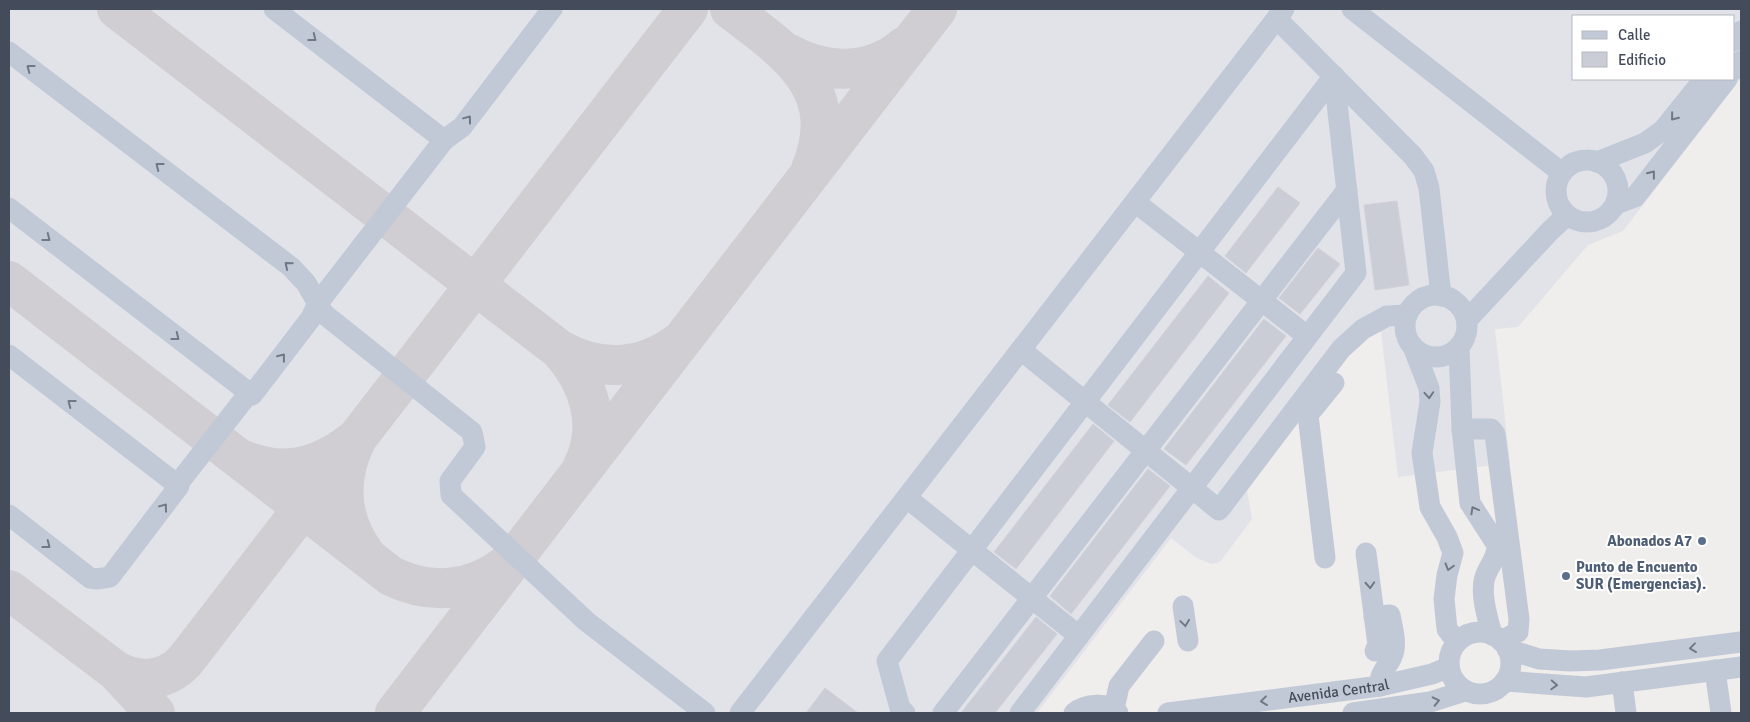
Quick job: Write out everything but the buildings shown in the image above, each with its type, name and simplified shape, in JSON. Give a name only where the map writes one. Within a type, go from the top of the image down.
[{"type":"street","points":[[274,9],[444,140]]},
{"type":"street","points":[[177,484],[311,318],[318,303],[444,140],[462,127],[552,9]]},
{"type":"street","points":[[1352,9],[1562,173]]},
{"type":"street","points":[[740,713],[1281,14],[1334,76],[1413,156],[1424,171],[1429,188],[1441,296]]},
{"type":"street","points":[[9,52],[291,267],[306,283],[324,314],[337,326],[472,432],[475,447],[450,481],[451,495],[586,621],[705,713]]},
{"type":"street","points":[[1020,713],[1356,273],[1334,76]]},
{"type":"street","points":[[906,713],[900,708],[887,662],[1334,76]]},
{"type":"street","points":[[1597,162],[1644,144],[1664,130],[1703,80]]},
{"type":"street","points":[[1616,204],[1635,197],[1726,80]]},
{"type":"street","points":[[1587,160],[1597,162],[1614,174],[1618,194],[1616,204],[1610,212],[1594,222],[1585,222],[1567,216],[1557,200],[1558,182],[1562,173],[1578,162],[1587,160]]},
{"type":"street","points":[[943,713],[1347,190]]},
{"type":"street","points":[[1135,202],[1307,336]]},
{"type":"street","points":[[9,208],[250,394]]},
{"type":"street","points":[[1466,320],[1550,231],[1567,216]]},
{"type":"street","points":[[1457,642],[1447,629],[1444,598],[1447,575],[1453,554],[1447,537],[1430,507],[1422,453],[1430,402],[1429,388],[1406,333],[1407,315],[1420,300],[1441,296],[1457,304],[1466,320],[1467,330],[1459,347],[1462,429],[1470,503],[1497,545],[1498,553],[1484,579],[1483,594],[1500,641],[1511,660],[1510,671],[1505,682],[1494,691],[1479,694],[1465,691],[1454,681],[1449,667],[1450,654],[1457,642],[1467,635],[1480,632],[1500,641],[1539,659],[1570,661],[1600,660],[1741,642]]},
{"type":"street","points":[[1021,350],[1219,510],[1341,349],[1363,329],[1387,316],[1407,315]]},
{"type":"street","points":[[1414,349],[1422,354],[1442,357],[1459,347]]},
{"type":"street","points":[[9,355],[180,486],[110,577],[102,579],[90,578],[9,515]]},
{"type":"street","points":[[1325,558],[1308,415],[1334,383]]},
{"type":"street","points":[[1462,429],[1490,429],[1496,434],[1518,601],[1518,632],[1500,641]]},
{"type":"street","points":[[907,498],[973,549],[1079,636]]},
{"type":"street","points":[[1366,553],[1382,616],[1378,645],[1374,651]]},
{"type":"street","points":[[1183,606],[1188,641]]},
{"type":"street","points":[[1382,616],[1403,613],[1407,649],[1383,685]]},
{"type":"street","name":"Avenida Central","points":[[1168,713],[1383,685],[1432,674],[1449,667]]},
{"type":"street","points":[[1505,682],[1586,687],[1741,667]]},
{"type":"street","points":[[1707,713],[1708,671]]},
{"type":"street","points":[[1708,671],[1721,713]]},
{"type":"street","points":[[1074,713],[1088,706],[1100,705],[1116,711],[1116,679]]},
{"type":"street","points":[[1622,682],[1626,713]]},
{"type":"street","name":"Avenida Central","points":[[1353,713],[1430,702],[1465,691]]},
{"type":"shaded area","points":[[9,9],[1741,9],[1741,78],[1623,231],[1588,245],[1518,327],[1495,329],[1510,463],[1398,477],[1381,332],[1371,334],[1343,357],[1247,490],[1252,519],[1220,562],[1211,564],[1195,557],[1171,538],[1037,713],[9,713]]},
{"type":"taxiway","points":[[117,9],[560,350],[590,362],[620,365],[650,359],[678,343]]},
{"type":"taxiway","points":[[116,671],[144,679],[161,677],[185,661],[688,9]]},
{"type":"taxiway","points":[[730,9],[789,57],[804,75],[815,94],[820,116],[819,141],[811,169]]},
{"type":"taxiway","points":[[395,713],[937,9]]},
{"type":"taxiway","points":[[787,53],[816,65],[847,69],[877,63],[892,56],[905,46]]},
{"type":"taxiway","points":[[9,281],[391,576],[420,586],[450,588],[479,581],[506,565]]},
{"type":"taxiway","points":[[560,350],[579,376],[590,405],[592,436],[583,466]]},
{"type":"taxiway","points":[[241,459],[273,468],[302,466],[330,456],[357,438],[346,468],[343,497],[345,512],[350,526],[365,554]]},
{"type":"taxiway","points":[[9,590],[116,671],[155,713]]},
{"type":"place","name":"Abonados A7","points":[[1702,541]]},
{"type":"place","name":"Punto de Encuento SUR (Emergencias).","points":[[1566,576]]}]
